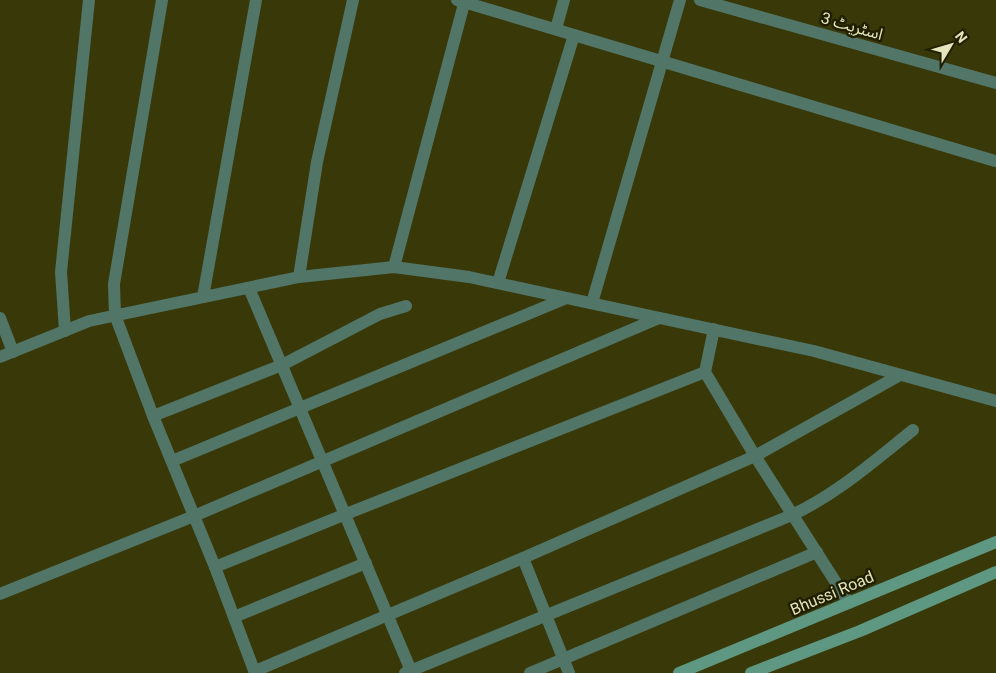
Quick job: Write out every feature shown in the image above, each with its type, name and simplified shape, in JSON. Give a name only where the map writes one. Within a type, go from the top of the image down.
[{"type":"main road","name":"Bhussi Road","points":[[680,673],[996,542]]},
{"type":"main road","points":[[752,673],[860,630],[996,572]]},
{"type":"street","points":[[65,331],[61,272],[89,0]]},
{"type":"street","points":[[162,0],[114,284],[115,315],[255,672],[523,558],[755,456],[900,375]]},
{"type":"street","points":[[203,297],[256,0]]},
{"type":"street","points":[[299,277],[317,162],[353,0]]},
{"type":"street","points":[[556,29],[564,0]]},
{"type":"street","points":[[592,303],[680,0]]},
{"type":"street","name":"اسٹریٹ 3","points":[[700,0],[996,83]]},
{"type":"street","points":[[394,267],[462,1],[995,161]]},
{"type":"street","points":[[498,283],[574,35]]},
{"type":"street","points":[[0,357],[89,321],[115,315],[299,277],[394,267],[469,277],[564,299],[592,303],[814,351],[996,401]]},
{"type":"street","points":[[250,288],[346,514],[410,672],[815,504],[864,469],[913,430]]},
{"type":"street","points":[[172,461],[564,299]]},
{"type":"street","points":[[153,416],[282,365],[380,314],[406,306]]},
{"type":"street","points":[[0,318],[13,352]]},
{"type":"street","points":[[2,589],[194,516],[659,318]]},
{"type":"street","points":[[714,330],[705,372],[755,456],[849,603]]},
{"type":"street","points":[[215,568],[705,372]]},
{"type":"street","points":[[530,673],[817,552]]},
{"type":"street","points":[[523,558],[569,673]]},
{"type":"street","points":[[234,617],[366,563]]}]
